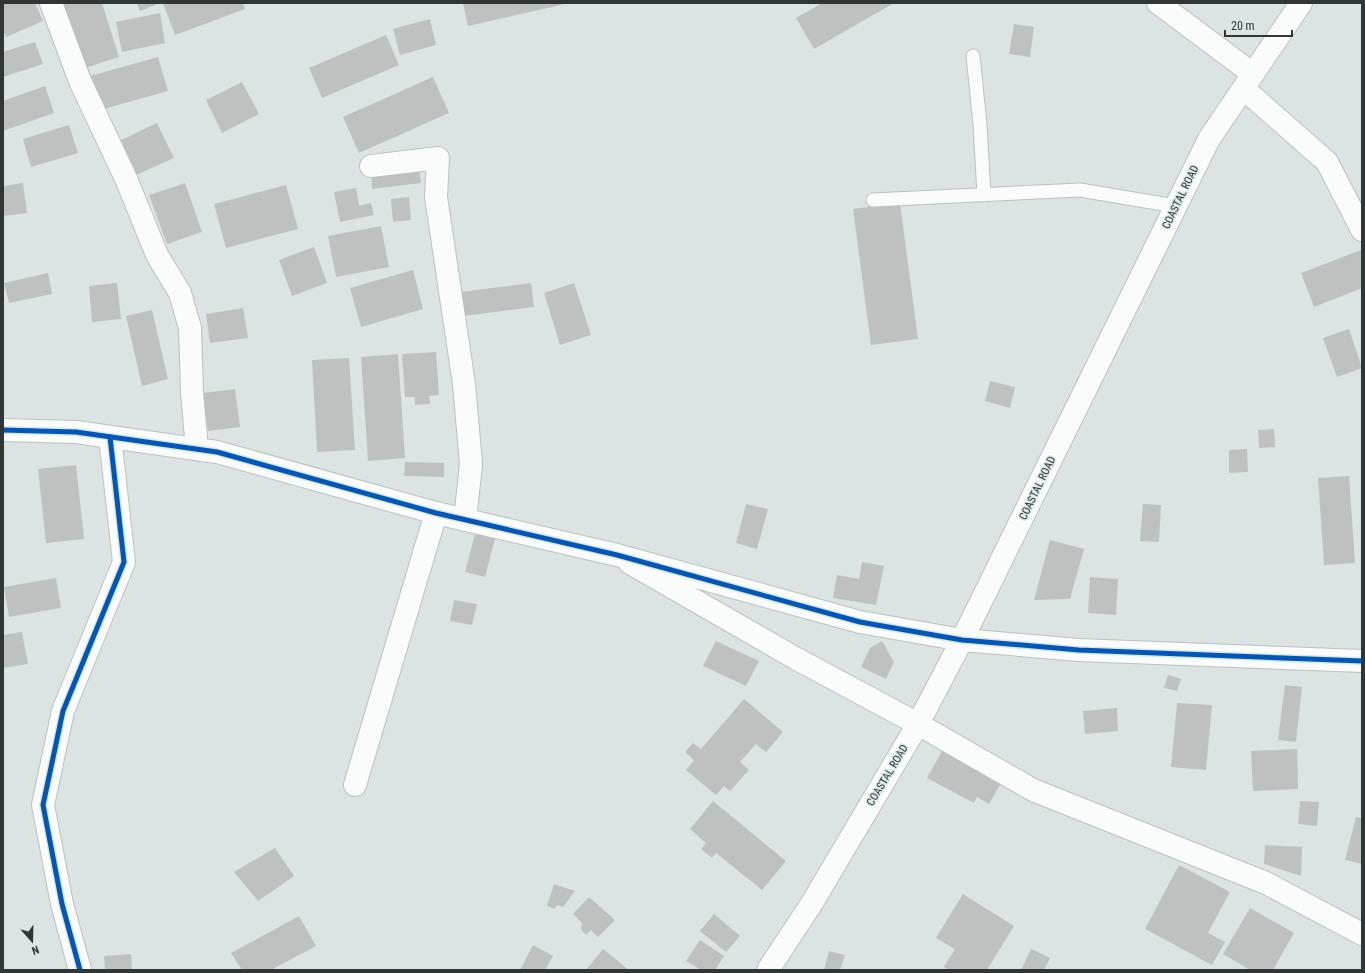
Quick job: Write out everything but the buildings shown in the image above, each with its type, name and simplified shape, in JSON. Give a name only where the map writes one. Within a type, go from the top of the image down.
[{"type":"street","points":[[51,3],[80,81],[127,182],[157,255],[180,293],[190,328],[192,392],[197,449]]},
{"type":"street","points":[[1158,3],[1249,81],[1327,162],[1362,230]]},
{"type":"street","name":"COASTAL ROAD","points":[[768,970],[812,903],[918,724],[962,640],[1209,139],[1301,3]]},
{"type":"street","points":[[371,166],[438,158],[436,197],[464,384],[471,464],[465,520]]},
{"type":"street","points":[[3,430],[76,432],[217,452],[436,513],[617,555],[860,622],[962,640],[1079,650],[1362,661]]},
{"type":"street","points":[[80,970],[62,904],[43,805],[63,711],[124,562],[110,437]]},
{"type":"street","points":[[355,785],[436,513]]},
{"type":"street","points":[[617,555],[795,658],[918,724],[1033,790],[1266,883],[1362,934]]},
{"type":"lane","points":[[973,56],[980,124],[984,195]]},
{"type":"lane","points":[[873,200],[1080,190],[1175,206]]},
{"type":"cycle path","points":[[3,430],[76,432],[217,452],[436,513],[617,555],[860,622],[962,640],[1079,650],[1362,661]]},
{"type":"cycle path","points":[[80,970],[62,904],[43,805],[63,711],[124,562],[110,437]]}]
